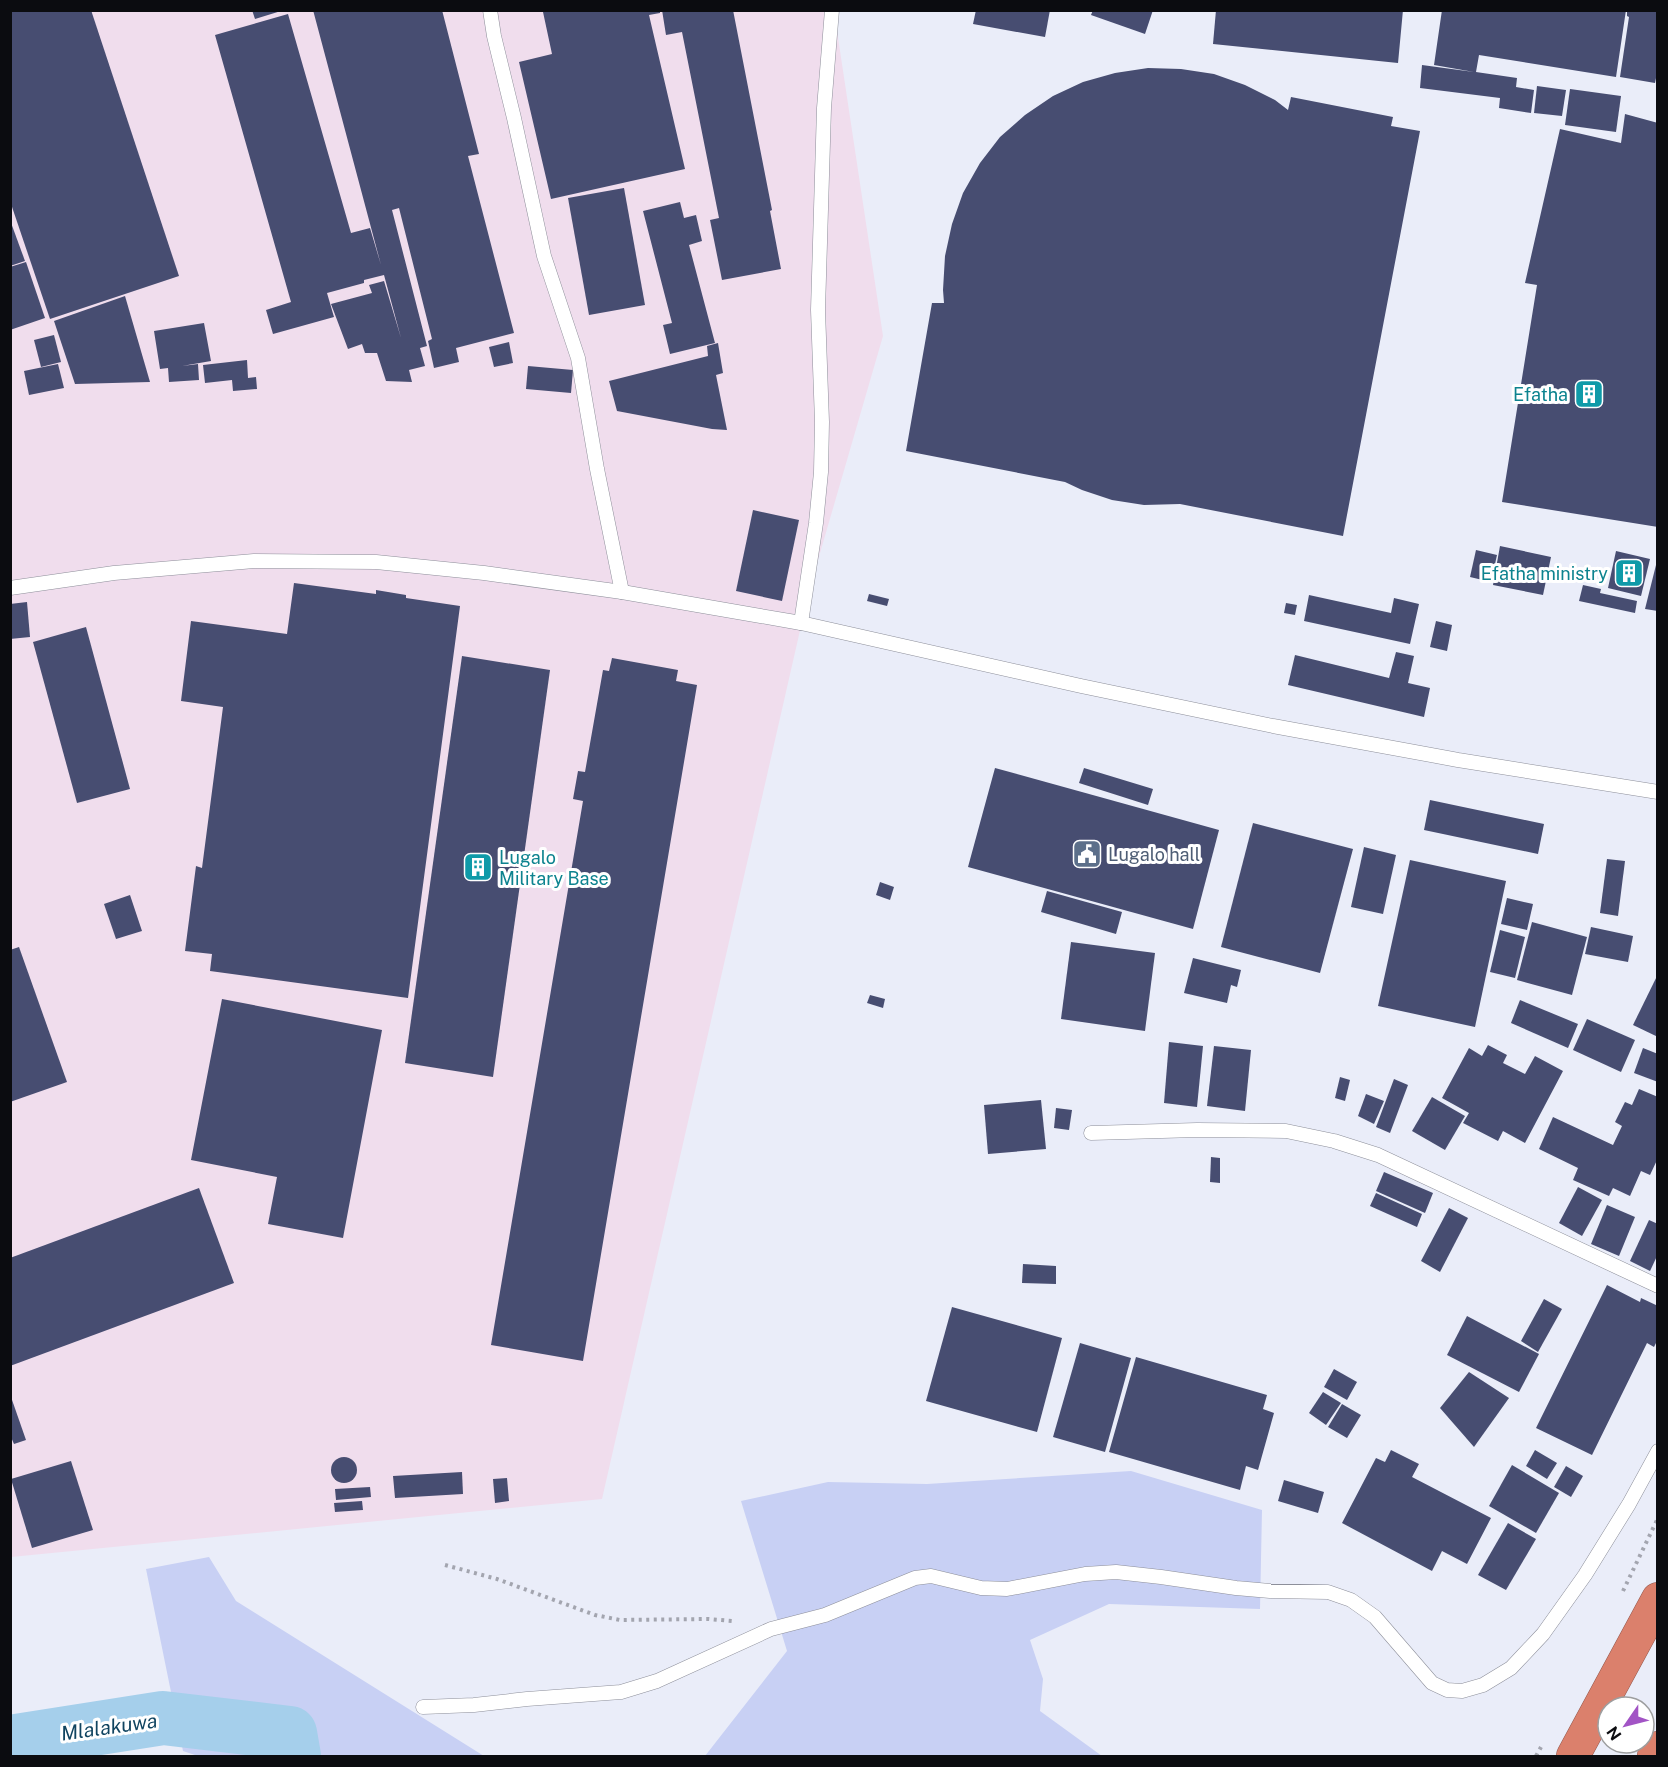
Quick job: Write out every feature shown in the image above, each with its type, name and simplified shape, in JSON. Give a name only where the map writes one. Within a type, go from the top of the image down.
[{"type":"highway","points":[[1573,1756],[1658,1599]]},
{"type":"highway","points":[[1654,1756],[1658,1748]]},
{"type":"lane","points":[[490,10],[544,256],[578,358],[597,469],[622,592]]},
{"type":"lane","points":[[801,623],[821,472],[822,422],[818,310],[824,108],[832,10]]},
{"type":"lane","points":[[10,588],[114,573],[265,561],[376,562],[484,573],[622,592],[801,623],[1081,686],[1273,726],[1458,760],[1658,792]]},
{"type":"lane","points":[[1091,1132],[1286,1131],[1334,1141],[1378,1155],[1658,1286]]},
{"type":"lane","points":[[423,1707],[474,1705],[621,1692],[657,1681],[771,1629],[825,1615],[915,1578],[931,1576],[981,1588],[1006,1589],[1085,1574],[1116,1572],[1236,1588],[1328,1592],[1351,1600],[1375,1617],[1432,1683],[1447,1690],[1462,1691],[1483,1685],[1511,1668],[1543,1634],[1585,1575],[1623,1514],[1658,1450]]},
{"type":"path","points":[[445,1565],[496,1579],[595,1615],[620,1620],[709,1619],[734,1621],[771,1629]]},
{"type":"shaded area","points":[[10,11],[834,11],[883,336],[809,591],[602,1499],[11,1557]]},
{"type":"shaded area","points":[[1131,1471],[1262,1510],[1260,1609],[1109,1604],[1030,1640],[1043,1679],[1040,1711],[1102,1756],[705,1756],[787,1651],[741,1501],[828,1482],[927,1484]]},
{"type":"shaded area","points":[[209,1557],[236,1601],[484,1756],[198,1756],[183,1751],[146,1569]]},
{"type":"building","points":[[10,10],[91,10],[179,276],[50,319],[10,201]]},
{"type":"building","points":[[252,10],[281,10],[281,11],[255,19]]},
{"type":"building","points":[[313,10],[442,10],[479,154],[468,156],[514,333],[456,348],[459,362],[434,368],[428,341],[432,339],[399,208],[392,210],[427,346],[420,348],[425,366],[409,370],[412,382],[386,381],[377,353],[365,353],[362,344],[348,349],[331,304],[372,293],[369,285],[384,281],[401,338],[384,275],[327,293],[334,317],[273,334],[266,310],[291,302],[215,35],[288,14],[351,233],[370,228],[381,265]]},
{"type":"building","points":[[550,10],[660,10],[660,13],[649,15],[685,169],[551,199],[519,62],[552,54],[543,12]]},
{"type":"building","points":[[662,10],[733,10],[772,210],[770,211],[781,269],[722,280],[710,220],[719,218],[682,32],[666,35]]},
{"type":"building","points":[[976,10],[1050,10],[1045,37],[973,24]]},
{"type":"building","points":[[1093,10],[1153,10],[1145,34],[1091,15]]},
{"type":"building","points":[[1216,10],[1403,10],[1398,63],[1213,44]]},
{"type":"building","points":[[1442,10],[1626,10],[1616,77],[1479,55],[1476,72],[1517,78],[1516,87],[1534,90],[1531,113],[1499,108],[1500,98],[1420,88],[1422,65],[1474,72],[1434,65]]},
{"type":"building","points":[[1627,10],[1658,10],[1658,68],[1655,83],[1620,77],[1629,17]]},
{"type":"building","points":[[1148,68],[1181,69],[1214,74],[1245,85],[1275,100],[1288,110],[1291,97],[1393,117],[1391,126],[1420,131],[1343,536],[1180,504],[1144,505],[1112,500],[1065,482],[906,451],[932,303],[944,303],[945,256],[952,224],[963,193],[980,163],[1000,137],[1025,115],[1053,96],[1083,82],[1115,73]]},
{"type":"building","points":[[1537,86],[1566,90],[1562,116],[1534,113]]},
{"type":"building","points":[[1570,89],[1621,96],[1616,132],[1565,125]]},
{"type":"building","name":"Efatha","points":[[1625,114],[1658,123],[1658,527],[1502,502],[1537,285],[1525,283],[1560,129],[1621,143]]},
{"type":"building","points":[[624,188],[645,305],[589,315],[568,198]]},
{"type":"building","points":[[680,202],[684,218],[696,215],[702,241],[689,245],[715,343],[670,354],[663,325],[672,323],[643,211]]},
{"type":"building","points":[[10,220],[25,261],[10,266]]},
{"type":"building","points":[[26,262],[45,318],[10,330],[10,267]]},
{"type":"building","points":[[125,296],[150,382],[75,384],[54,321]]},
{"type":"building","points":[[204,323],[211,361],[182,366],[198,364],[199,380],[169,382],[168,368],[160,369],[154,331]]},
{"type":"building","points":[[54,335],[61,362],[41,367],[34,340]]},
{"type":"building","points":[[509,342],[513,363],[494,367],[489,347]]},
{"type":"building","points":[[718,343],[723,373],[716,375],[727,430],[617,411],[609,381],[708,356],[707,346]]},
{"type":"building","points":[[247,360],[248,378],[256,377],[257,389],[233,391],[232,380],[205,383],[203,365]]},
{"type":"building","points":[[58,364],[64,388],[29,395],[24,371]]},
{"type":"building","points":[[528,366],[573,370],[571,393],[526,389]]},
{"type":"building","points":[[753,510],[799,520],[782,601],[736,591]]},
{"type":"building","points":[[1500,546],[1551,557],[1543,595],[1493,585]]},
{"type":"building","points":[[1476,550],[1497,555],[1491,582],[1470,577]]},
{"type":"building","name":"Efatha ministry","points":[[1616,551],[1650,559],[1641,596],[1608,588]]},
{"type":"building","name":"Efatha ministry","points":[[1658,557],[1658,611],[1645,609]]},
{"type":"building","points":[[294,583],[376,594],[376,590],[406,595],[406,598],[460,606],[408,998],[210,971],[212,954],[185,951],[196,866],[202,868],[223,707],[181,701],[191,621],[287,634]]},
{"type":"building","points":[[1583,585],[1601,589],[1600,593],[1637,601],[1635,613],[1579,601]]},
{"type":"building","points":[[869,594],[889,599],[887,606],[867,601]]},
{"type":"building","points":[[1309,595],[1391,613],[1394,598],[1419,604],[1410,644],[1304,621]]},
{"type":"building","points":[[27,602],[30,637],[10,639],[10,604]]},
{"type":"building","points":[[1286,603],[1297,605],[1295,615],[1284,613]]},
{"type":"building","points":[[1436,621],[1452,625],[1447,651],[1430,647]]},
{"type":"building","points":[[86,627],[130,789],[77,803],[33,642]]},
{"type":"building","points":[[1396,652],[1414,656],[1408,683],[1430,688],[1424,717],[1288,685],[1295,655],[1389,678]]},
{"type":"building","name":"Lugalo Military Base","points":[[462,656],[550,670],[493,1077],[405,1063]]},
{"type":"building","points":[[612,658],[678,670],[676,681],[697,685],[583,1361],[491,1345],[583,801],[573,799],[578,771],[585,772],[603,670],[609,671]]},
{"type":"building","points":[[995,768],[1219,830],[1193,929],[968,867]]},
{"type":"building","points":[[1084,768],[1153,789],[1148,805],[1079,783]]},
{"type":"building","points":[[1430,800],[1544,824],[1538,854],[1424,830]]},
{"type":"building","points":[[1253,823],[1353,849],[1320,973],[1221,947]]},
{"type":"building","points":[[1364,847],[1396,855],[1383,914],[1351,907]]},
{"type":"building","points":[[1607,859],[1625,861],[1618,916],[1600,913]]},
{"type":"building","points":[[1410,860],[1506,881],[1475,1027],[1378,1006]]},
{"type":"building","points":[[880,882],[894,887],[890,900],[876,895]]},
{"type":"building","points":[[1047,891],[1122,912],[1116,934],[1041,912]]},
{"type":"building","points":[[130,895],[142,931],[116,939],[104,904]]},
{"type":"building","points":[[1507,898],[1533,904],[1527,930],[1501,924]]},
{"type":"building","points":[[1532,922],[1587,937],[1572,995],[1517,980]]},
{"type":"building","points":[[1591,927],[1633,936],[1628,962],[1585,954]]},
{"type":"building","points":[[1500,930],[1525,937],[1515,978],[1490,972]]},
{"type":"building","points":[[1071,942],[1155,953],[1145,1031],[1061,1019]]},
{"type":"building","points":[[19,947],[67,1082],[10,1102],[10,950]]},
{"type":"building","points":[[1193,958],[1241,970],[1237,987],[1231,985],[1227,1003],[1184,993]]},
{"type":"building","points":[[1658,974],[1658,1037],[1633,1025]]},
{"type":"building","points":[[870,995],[885,999],[883,1008],[867,1003]]},
{"type":"building","points":[[222,999],[382,1030],[343,1238],[268,1224],[277,1177],[191,1160]]},
{"type":"building","points":[[1520,1000],[1578,1024],[1568,1048],[1511,1023]]},
{"type":"building","points":[[1587,1019],[1635,1040],[1621,1072],[1573,1050]]},
{"type":"building","points":[[1169,1042],[1203,1046],[1197,1107],[1164,1103]]},
{"type":"building","points":[[1488,1045],[1507,1055],[1503,1063],[1525,1074],[1535,1056],[1563,1071],[1525,1143],[1503,1131],[1498,1141],[1463,1123],[1469,1113],[1442,1098],[1469,1048],[1482,1056]]},
{"type":"building","points":[[1214,1046],[1251,1050],[1245,1111],[1207,1106]]},
{"type":"building","points":[[1643,1048],[1658,1054],[1658,1082],[1634,1073]]},
{"type":"building","points":[[1340,1077],[1350,1080],[1345,1101],[1335,1098]]},
{"type":"building","points":[[1394,1079],[1408,1085],[1390,1133],[1376,1127]]},
{"type":"building","points":[[1639,1089],[1658,1097],[1658,1158],[1650,1175],[1641,1171],[1630,1196],[1613,1188],[1609,1196],[1573,1180],[1578,1168],[1539,1149],[1553,1117],[1613,1145],[1622,1126],[1615,1122],[1625,1102],[1632,1105]]},
{"type":"building","points":[[1366,1094],[1384,1101],[1374,1124],[1358,1116]]},
{"type":"building","points":[[1432,1097],[1465,1116],[1445,1150],[1412,1131]]},
{"type":"building","points":[[1041,1100],[1046,1149],[988,1154],[984,1105]]},
{"type":"building","points":[[1056,1108],[1072,1110],[1069,1130],[1054,1128]]},
{"type":"building","points":[[1211,1157],[1220,1158],[1220,1183],[1210,1182]]},
{"type":"building","points":[[1384,1172],[1433,1193],[1425,1213],[1376,1191]]},
{"type":"building","points":[[1578,1187],[1602,1200],[1582,1236],[1559,1223]]},
{"type":"building","points":[[199,1188],[234,1283],[10,1366],[10,1258]]},
{"type":"building","points":[[1376,1193],[1422,1214],[1417,1227],[1370,1206]]},
{"type":"building","points":[[1607,1205],[1635,1217],[1619,1256],[1591,1244]]},
{"type":"building","points":[[1449,1208],[1468,1218],[1440,1272],[1421,1261]]},
{"type":"building","points":[[1649,1220],[1658,1224],[1658,1254],[1650,1271],[1630,1261]]},
{"type":"building","points":[[1023,1264],[1056,1266],[1056,1284],[1022,1283]]},
{"type":"building","points":[[1607,1285],[1640,1302],[1641,1298],[1658,1306],[1658,1339],[1654,1347],[1647,1343],[1592,1455],[1536,1428]]},
{"type":"building","points":[[1544,1299],[1562,1309],[1538,1352],[1521,1341]]},
{"type":"building","points":[[952,1307],[1062,1338],[1037,1432],[926,1401]]},
{"type":"building","points":[[1467,1316],[1539,1354],[1519,1392],[1447,1355]]},
{"type":"building","points":[[1080,1343],[1131,1358],[1105,1452],[1053,1437]]},
{"type":"building","points":[[1136,1357],[1267,1395],[1263,1409],[1274,1413],[1258,1470],[1246,1466],[1240,1490],[1109,1452]]},
{"type":"building","points":[[1334,1369],[1357,1382],[1347,1400],[1324,1387]]},
{"type":"building","points":[[1469,1372],[1509,1398],[1474,1447],[1440,1408]]},
{"type":"building","points":[[1323,1392],[1341,1403],[1326,1425],[1309,1413]]},
{"type":"building","points":[[11,1397],[26,1440],[14,1444],[10,1435]]},
{"type":"building","points":[[1342,1404],[1361,1415],[1347,1438],[1328,1427]]},
{"type":"building","points":[[1391,1450],[1419,1464],[1412,1477],[1491,1518],[1467,1564],[1442,1551],[1432,1571],[1342,1523],[1376,1458],[1385,1462]]},
{"type":"building","points":[[1535,1450],[1557,1463],[1547,1479],[1526,1466]]},
{"type":"building","points":[[344,1457],[353,1461],[357,1470],[353,1479],[344,1483],[335,1479],[331,1470],[335,1461]]},
{"type":"building","points":[[71,1461],[93,1530],[32,1548],[11,1479]]},
{"type":"building","points":[[1512,1465],[1559,1493],[1536,1533],[1489,1506]]},
{"type":"building","points":[[1566,1466],[1583,1476],[1571,1497],[1554,1487]]},
{"type":"building","points":[[462,1472],[463,1494],[395,1498],[393,1476]]},
{"type":"building","points":[[507,1478],[509,1501],[495,1503],[493,1479]]},
{"type":"building","points":[[1284,1480],[1324,1492],[1318,1513],[1278,1501]]},
{"type":"building","points":[[370,1487],[371,1497],[336,1500],[335,1489]]},
{"type":"building","points":[[362,1501],[363,1510],[335,1512],[334,1503]]},
{"type":"building","points":[[1508,1523],[1536,1539],[1506,1590],[1478,1575]]},
{"type":"waterway","name":"Mlalakuwa","points":[[10,1742],[163,1718],[290,1733],[294,1756]]},
{"type":"place","name":"Efatha","points":[[1589,394]]},
{"type":"place","name":"Efatha ministry","points":[[1629,573]]},
{"type":"place","name":"Lugalo hall","points":[[1087,854]]},
{"type":"place","name":"Lugalo Military Base","points":[[478,867]]}]
